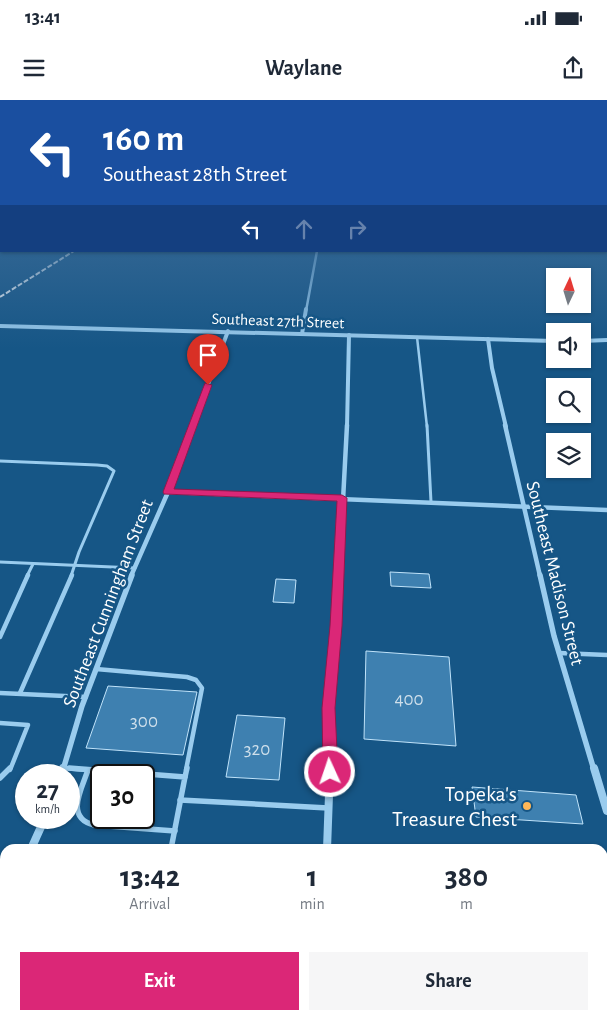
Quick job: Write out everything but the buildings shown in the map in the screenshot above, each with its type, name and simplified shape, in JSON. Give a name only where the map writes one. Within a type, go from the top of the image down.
[{"type":"street","points":[[302,334],[315,263]]},
{"type":"street","name":"Southeast 27th Street","points":[[0,326],[546,341]]},
{"type":"street","name":"Southeast Cunningham Street","points":[[64,764],[96,669],[135,568],[168,492],[228,332]]},
{"type":"street","points":[[326,844],[330,772],[328,708],[336,626],[348,412],[349,335]]},
{"type":"street","name":"Southeast Madison Street","points":[[488,339],[492,368],[559,653],[607,811]]},
{"type":"street","points":[[591,341],[607,340]]},
{"type":"street","points":[[168,492],[607,510]]},
{"type":"street","points":[[33,844],[40,829]]},
{"type":"lane","points":[[417,337],[429,444],[431,502]]},
{"type":"lane","points":[[0,461],[97,465],[107,466],[114,471],[79,552],[76,566],[20,693]]},
{"type":"lane","points":[[0,569],[2,562],[135,568]]},
{"type":"lane","points":[[0,637],[33,564]]},
{"type":"lane","points":[[559,653],[607,655]]},
{"type":"lane","points":[[96,669],[187,677],[194,678],[200,682],[202,688],[172,844]]},
{"type":"lane","points":[[0,698],[1,693],[86,697]]},
{"type":"lane","points":[[0,723],[28,725],[9,771],[0,778]]},
{"type":"lane","points":[[80,769],[185,777]]},
{"type":"lane","points":[[88,770],[77,807],[77,815],[82,821],[94,825],[174,831]]},
{"type":"lane","points":[[180,800],[328,808]]},
{"type":"railway","points":[[0,297],[55,263]]},
{"type":"place","name":"Topeka's Treasure Chest","points":[[527,806]]},
{"type":"route","points":[[208,385],[168,492],[342,498],[336,626],[328,708],[330,772]]}]
